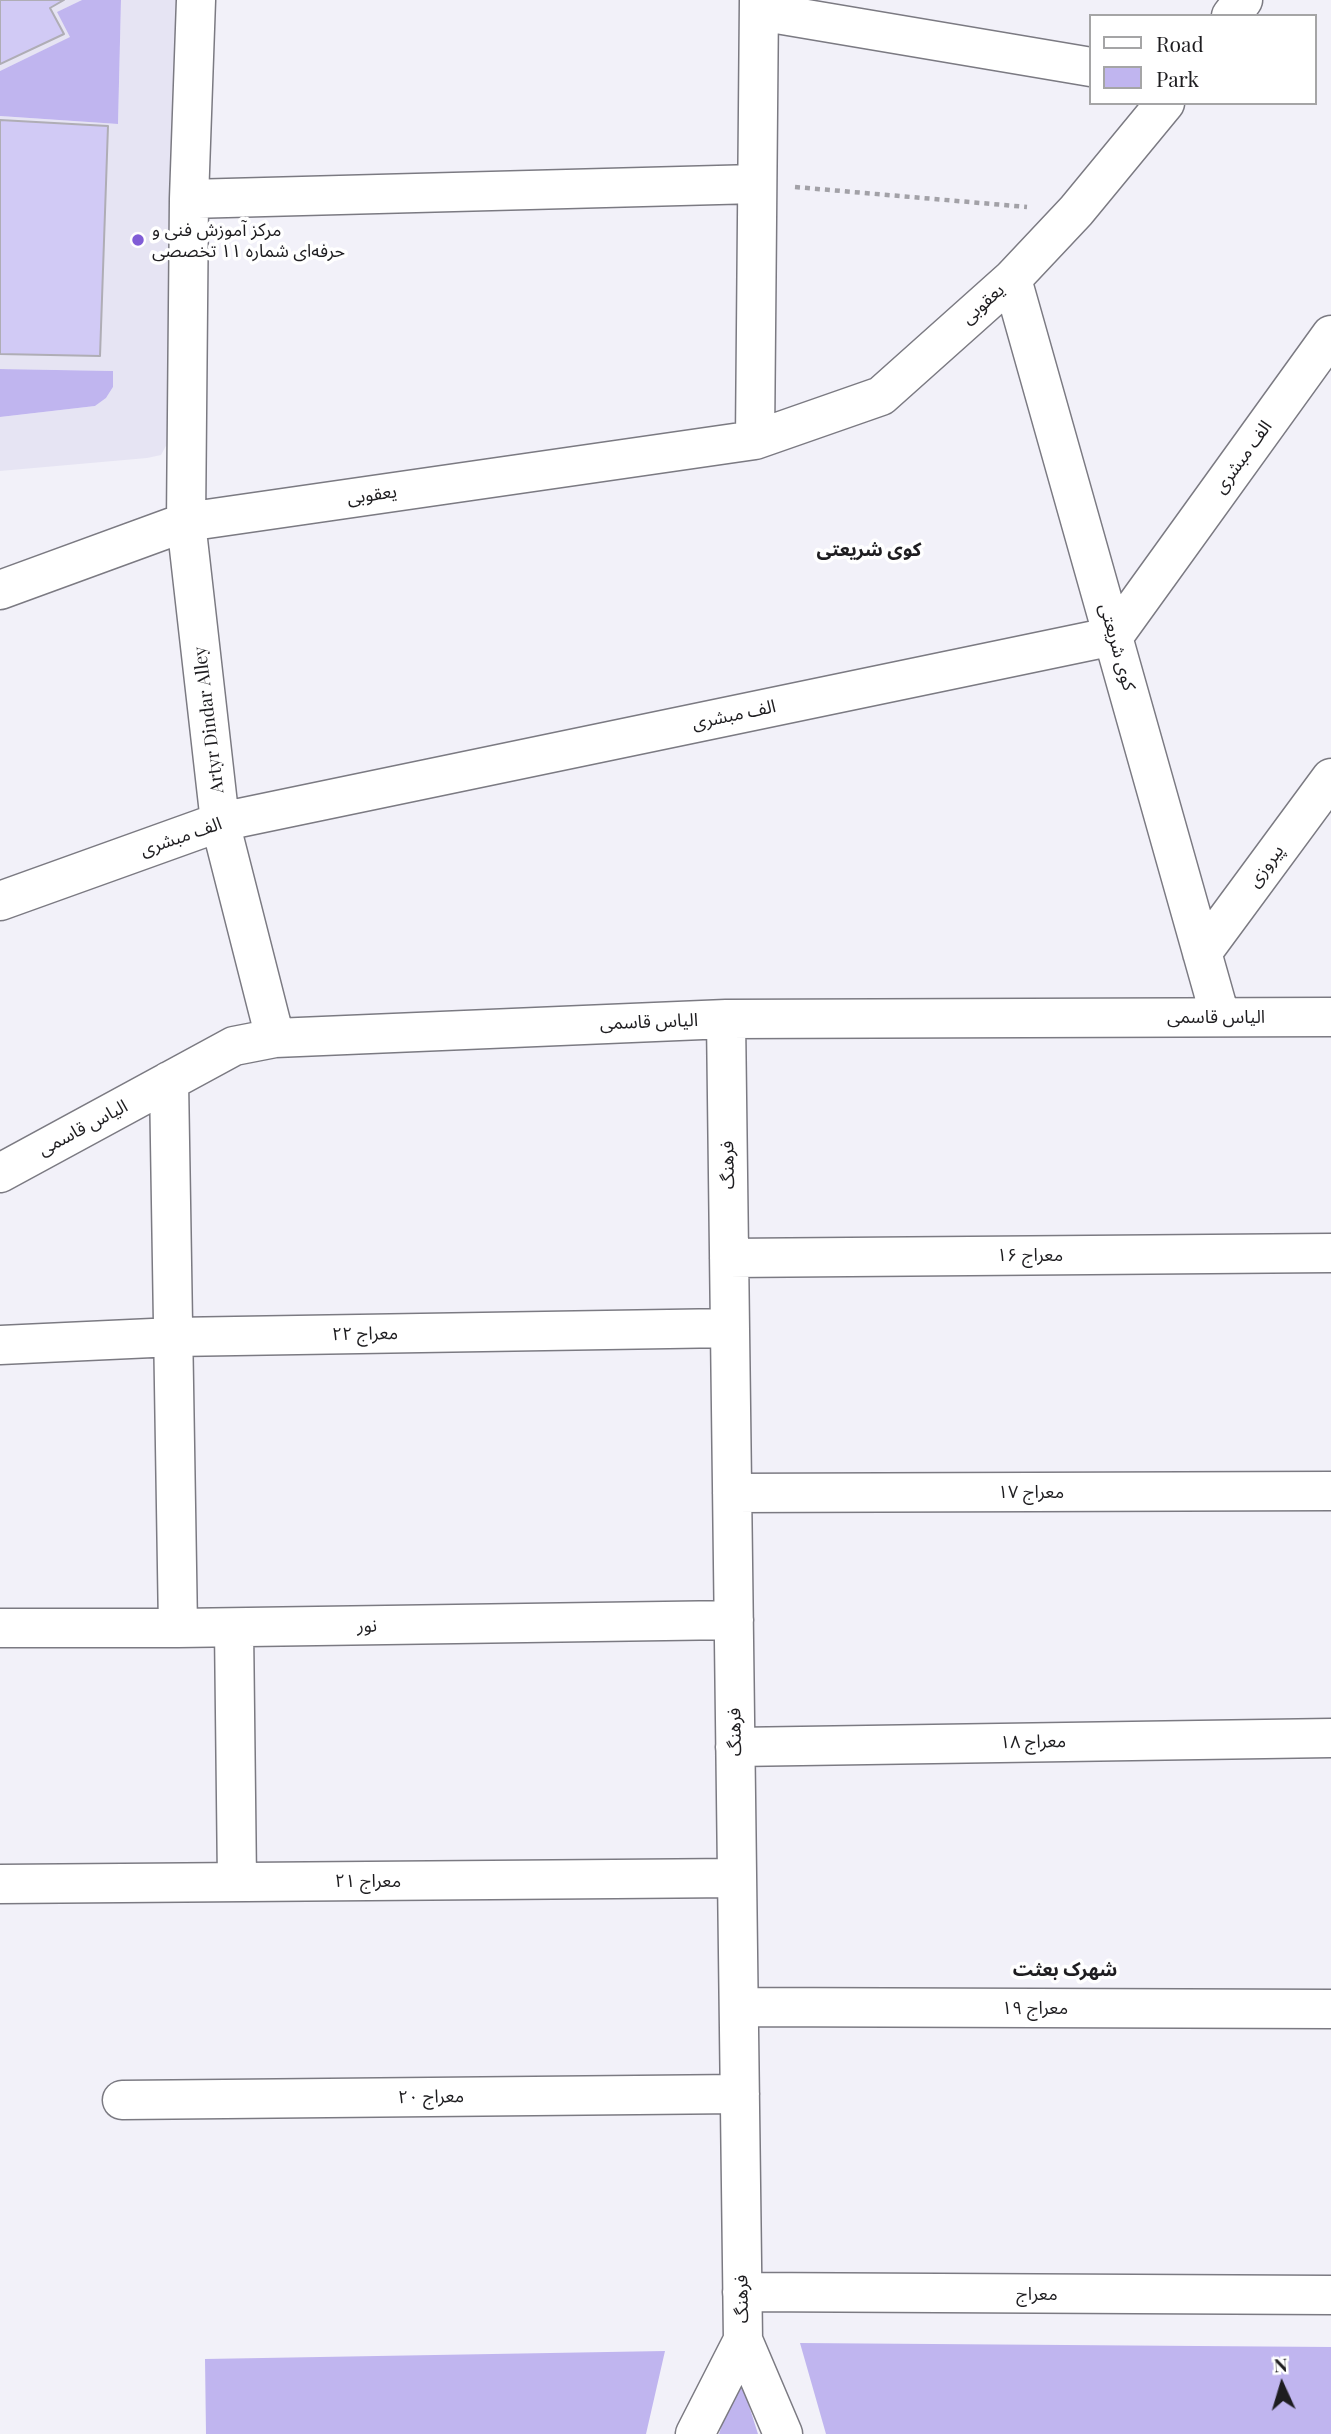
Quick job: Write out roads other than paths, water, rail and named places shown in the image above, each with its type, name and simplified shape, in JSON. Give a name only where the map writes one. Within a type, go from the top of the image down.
[{"type":"street","name":"Artyr Dindar Alley","points":[[196,0],[189,200],[186,522],[220,822],[275,1038]]},
{"type":"street","points":[[755,440],[760,5],[1090,67]]},
{"type":"street","name":"یعقوبی","points":[[0,590],[186,522],[755,440],[881,396],[1012,279],[1076,211],[1162,105]]},
{"type":"street","points":[[189,200],[756,184]]},
{"type":"street","name":"کوی شریعتی","points":[[1012,279],[1220,1016]]},
{"type":"street","name":"الف مبشری","points":[[0,901],[220,822],[1114,636],[1331,335]]},
{"type":"street","name":"پیروزی","points":[[1202,953],[1331,778]]},
{"type":"street","name":"الیاس قاسمی","points":[[0,1173],[234,1046],[275,1038],[726,1019],[1331,1017]]},
{"type":"street","name":"فرهنگ","points":[[695,2434],[743,2340],[726,1019]]},
{"type":"street","points":[[169,1081],[178,1628]]},
{"type":"street","name":"معراج ۱۶","points":[[729,1258],[1331,1253]]},
{"type":"street","name":"معراج ۲۲","points":[[0,1345],[174,1337],[730,1328]]},
{"type":"street","name":"معراج ۱۷","points":[[732,1493],[1331,1491]]},
{"type":"street","name":"نور","points":[[0,1628],[233,1628],[734,1620]]},
{"type":"street","points":[[233,1628],[237,1882]]},
{"type":"street","name":"معراج ۱۸","points":[[735,1747],[1331,1738]]},
{"type":"street","name":"معراج ۲۱","points":[[0,1884],[737,1878]]},
{"type":"street","name":"معراج ۱۹","points":[[738,2007],[1331,2009]]},
{"type":"street","name":"معراج ۲۰","points":[[122,2100],[740,2094]]},
{"type":"street","name":"معراج","points":[[742,2292],[1331,2295]]},
{"type":"street","points":[[743,2340],[783,2434]]},
{"type":"place","name":"مرکز آموزش فنی و حرفه‌ای شماره ۱۱ تخصصی","points":[[138,240]]},
{"type":"district","name":"کوی شریعتی","points":[[869,550]]},
{"type":"district","name":"شهرک بعثت","points":[[1065,1970]]}]
